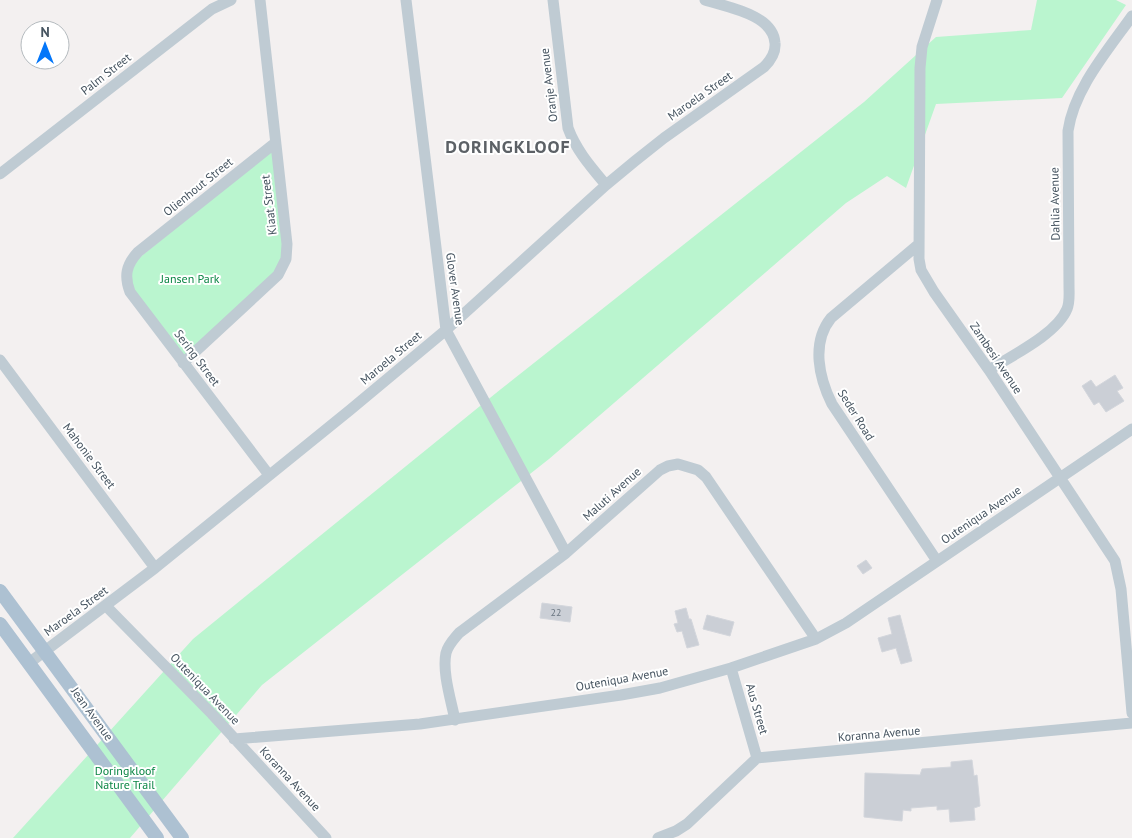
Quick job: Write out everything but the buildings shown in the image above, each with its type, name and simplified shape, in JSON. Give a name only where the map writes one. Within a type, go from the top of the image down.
[{"type":"main road","name":"Jean Avenue","points":[[0,591],[182,838]]},
{"type":"main road","name":"Jean Avenue","points":[[0,624],[157,838]]},
{"type":"main road","points":[[45,651],[48,673],[72,711],[78,730]]},
{"type":"street","name":"Palm Street","points":[[0,174],[212,9],[231,0]]},
{"type":"street","name":"Kiaat Street","points":[[183,363],[278,275],[284,266],[287,254],[260,0]]},
{"type":"street","name":"Glover Avenue","points":[[406,0],[446,330],[566,553]]},
{"type":"street","name":"Oranje Avenue","points":[[553,0],[568,128],[572,140],[584,159],[606,185]]},
{"type":"street","name":"Maroela Street","points":[[29,663],[155,568],[446,330],[606,185],[664,138],[764,67],[773,55],[775,45],[769,27],[756,17],[705,0]]},
{"type":"street","name":"Zambesi Avenue","points":[[937,0],[922,47],[920,68],[919,259],[921,270],[1115,561],[1121,589],[1132,713]]},
{"type":"street","name":"Dahlia Avenue","points":[[989,370],[1050,331],[1062,318],[1066,310],[1069,286],[1069,121],[1080,91],[1132,16]]},
{"type":"street","name":"Olienhout Street","points":[[138,252],[275,143]]},
{"type":"street","name":"Seder Road","points":[[919,244],[826,325],[820,342],[820,365],[824,385],[832,404],[937,561]]},
{"type":"street","name":"Sering Street","points":[[138,252],[127,270],[130,292],[269,475]]},
{"type":"street","name":"Mahonie Street","points":[[0,360],[155,568]]},
{"type":"street","name":"Outeniqua Avenue","points":[[106,606],[188,689],[234,739],[455,720],[660,688],[731,668],[816,639],[846,623],[1132,429]]},
{"type":"street","name":"Maluti Avenue","points":[[455,720],[445,664],[446,652],[451,642],[459,633],[566,553],[660,470],[668,466],[678,464],[689,466],[698,470],[706,477],[816,639]]},
{"type":"street","name":"Aus Street","points":[[731,668],[757,758]]},
{"type":"street","name":"Koranna Avenue","points":[[757,758],[1132,723]]},
{"type":"street","name":"Koranna Avenue","points":[[234,739],[326,838]]},
{"type":"street","points":[[658,838],[676,831],[687,824],[757,758]]},
{"type":"green space","name":"Doringkloof Nature Trail","points":[[1037,0],[1116,0],[1126,5],[1062,98],[936,104],[906,188],[887,176],[846,203],[549,459],[262,685],[130,838],[13,838],[193,639],[501,389],[864,102],[936,37],[1031,30]]},
{"type":"green space","name":"Jansen Park","points":[[272,150],[285,255],[275,275],[182,359],[128,294],[123,271]]},
{"type":"district","name":"DORINGKLOOF","points":[[508,147]]}]
